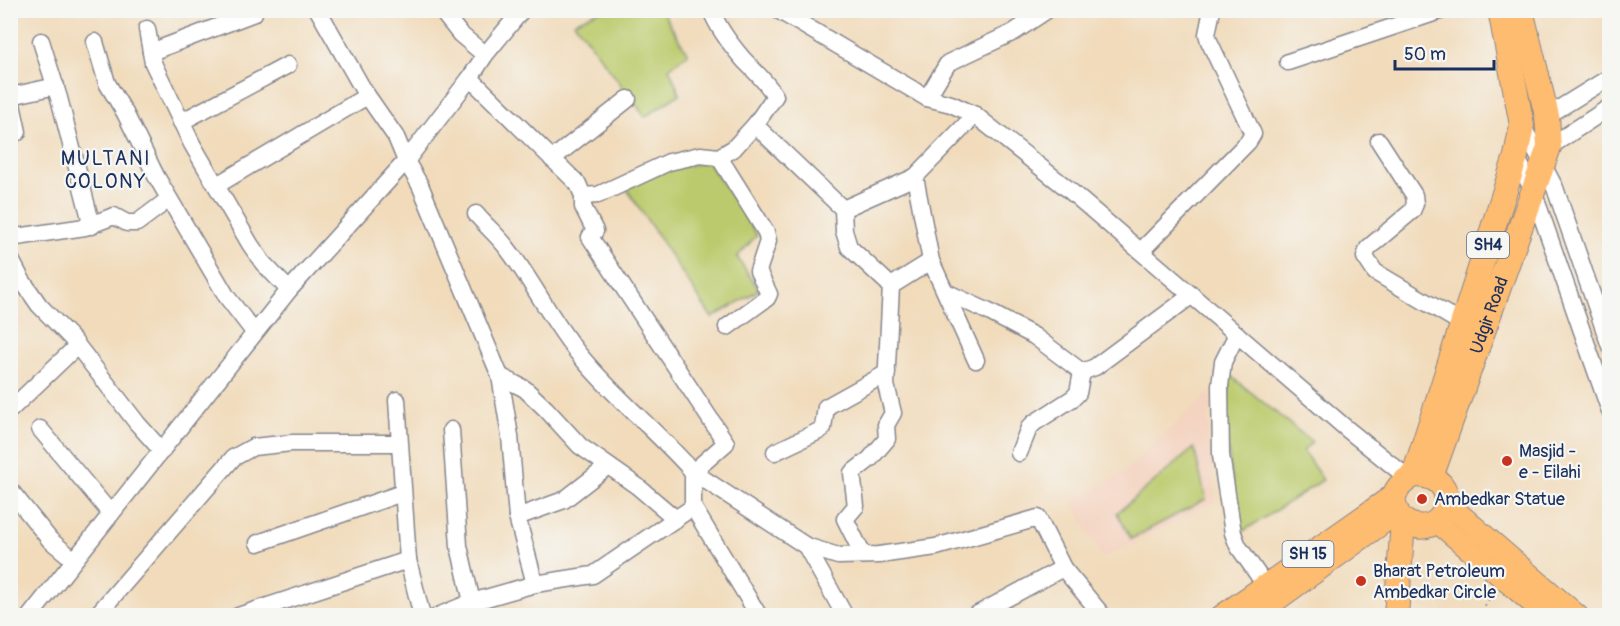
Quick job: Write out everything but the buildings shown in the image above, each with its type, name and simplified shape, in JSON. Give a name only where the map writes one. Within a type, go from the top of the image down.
[{"type":"highway","name":"Udgir Road","points":[[1396,615],[1416,501],[1463,324],[1516,156],[1522,125],[1500,10]]},
{"type":"highway","name":"Udgir Road","points":[[1411,615],[1416,501],[1546,156],[1547,116],[1521,10]]},
{"type":"main road","points":[[1416,501],[1546,615]]},
{"type":"main road","points":[[1416,501],[1578,615]]},
{"type":"main road","name":"SH 15","points":[[1221,615],[1265,585],[1416,501]]},
{"type":"main road","name":"SH 15","points":[[1255,615],[1416,501]]},
{"type":"street","points":[[318,10],[330,35],[367,96],[396,137],[406,161],[420,184],[500,376],[510,436],[517,517],[536,584]]},
{"type":"street","points":[[441,10],[460,34],[485,55]]},
{"type":"street","points":[[30,615],[289,290],[406,161],[471,78],[485,55],[522,10]]},
{"type":"street","points":[[583,196],[598,195],[669,162],[700,154],[718,157],[734,148],[755,125],[775,96],[771,88],[742,58],[716,22],[711,10]]},
{"type":"street","points":[[778,10],[927,98],[951,104],[975,115],[1068,189],[1347,429],[1416,501]]},
{"type":"street","points":[[927,98],[948,63],[1014,32],[1047,10]]},
{"type":"street","points":[[1141,251],[1248,142],[1253,134],[1209,41],[1207,33],[1212,10]]},
{"type":"street","points":[[1288,62],[1443,10]]},
{"type":"street","points":[[151,52],[254,14]]},
{"type":"street","points":[[147,29],[153,63],[181,122],[263,263],[289,290]]},
{"type":"street","points":[[41,41],[56,86],[92,226]]},
{"type":"street","points":[[95,42],[107,83],[169,199],[227,297],[254,333]]},
{"type":"street","points":[[181,122],[288,65]]},
{"type":"street","points":[[1547,116],[1610,77]]},
{"type":"street","points":[[471,78],[578,184],[583,196],[583,207],[595,231],[590,237],[726,443],[693,472],[693,507],[759,615]]},
{"type":"street","points":[[18,132],[11,95],[56,86]]},
{"type":"street","points":[[217,185],[367,96]]},
{"type":"street","points":[[552,159],[628,99]]},
{"type":"street","points":[[1546,156],[1610,107]]},
{"type":"street","points":[[843,210],[915,177],[975,115]]},
{"type":"street","points":[[755,125],[843,210],[844,231],[849,246],[891,286],[886,385],[893,413],[886,425],[887,439],[870,459],[852,473],[856,506],[845,519],[863,555]]},
{"type":"street","points":[[1522,125],[1546,156],[1610,346]]},
{"type":"street","points":[[1379,141],[1414,195],[1415,204],[1412,211],[1368,248],[1365,257],[1375,272],[1463,324]]},
{"type":"street","points":[[1516,156],[1533,191],[1610,411]]},
{"type":"street","points":[[718,157],[766,232],[768,241],[758,271],[769,294],[767,298],[727,327]]},
{"type":"street","points":[[915,177],[931,261],[976,360]]},
{"type":"street","points":[[10,238],[92,226],[114,216],[127,224],[137,223],[169,199]]},
{"type":"street","points":[[476,214],[507,247],[555,322],[581,357],[619,399],[679,455],[693,472],[806,546],[838,556],[936,547],[1038,518],[1063,568],[1103,615]]},
{"type":"street","points":[[10,258],[39,305],[77,346],[136,423],[162,451]]},
{"type":"street","points":[[891,286],[931,261]]},
{"type":"street","points":[[946,292],[1034,336],[1082,372]]},
{"type":"street","points":[[1082,372],[1095,367],[1192,295]]},
{"type":"street","points":[[1237,334],[1228,349],[1221,370],[1221,455],[1233,533],[1265,585]]},
{"type":"street","points":[[10,410],[77,346]]},
{"type":"street","points":[[1019,453],[1029,428],[1078,393],[1082,372]]},
{"type":"street","points":[[775,452],[819,431],[823,428],[826,407],[887,373]]},
{"type":"street","points":[[500,376],[525,389],[580,446],[637,486],[676,519]]},
{"type":"street","points":[[397,400],[408,560],[422,615]]},
{"type":"street","points":[[40,429],[111,514]]},
{"type":"street","points":[[451,430],[459,546],[472,602]]},
{"type":"street","points":[[96,615],[233,458],[253,447],[292,443],[399,443]]},
{"type":"street","points":[[517,517],[564,500],[608,466]]},
{"type":"street","points":[[10,490],[50,540],[74,559]]},
{"type":"street","points":[[258,543],[402,493]]},
{"type":"street","points":[[438,615],[472,602],[536,584],[593,575],[693,507]]},
{"type":"street","points":[[806,546],[845,615]]},
{"type":"street","points":[[238,615],[408,560]]},
{"type":"street","points":[[974,615],[1063,568]]},
{"type":"path","points":[[1479,615],[1503,578]]},
{"type":"shaded area","points":[[1210,392],[1209,443],[1216,501],[1102,559],[1073,502],[1124,472]]},
{"type":"green space","points":[[599,11],[662,11],[688,54],[669,68],[680,94],[645,117],[574,22]]},
{"type":"green space","points":[[708,162],[757,235],[737,257],[759,290],[712,318],[626,188],[672,168]]},
{"type":"green space","points":[[1231,376],[1312,442],[1303,451],[1323,480],[1242,532],[1226,438]]},
{"type":"green space","points":[[1194,448],[1206,499],[1131,539],[1117,513]]},
{"type":"place","name":"Masjid - e - Eilahi","points":[[1507,461]]},
{"type":"place","name":"Ambedkar Statue","points":[[1422,499]]},
{"type":"place","name":"Bharat Petroleum Ambedkar Circle","points":[[1361,581]]},
{"type":"district","name":"MULTANI COLONY","points":[[106,170]]}]
